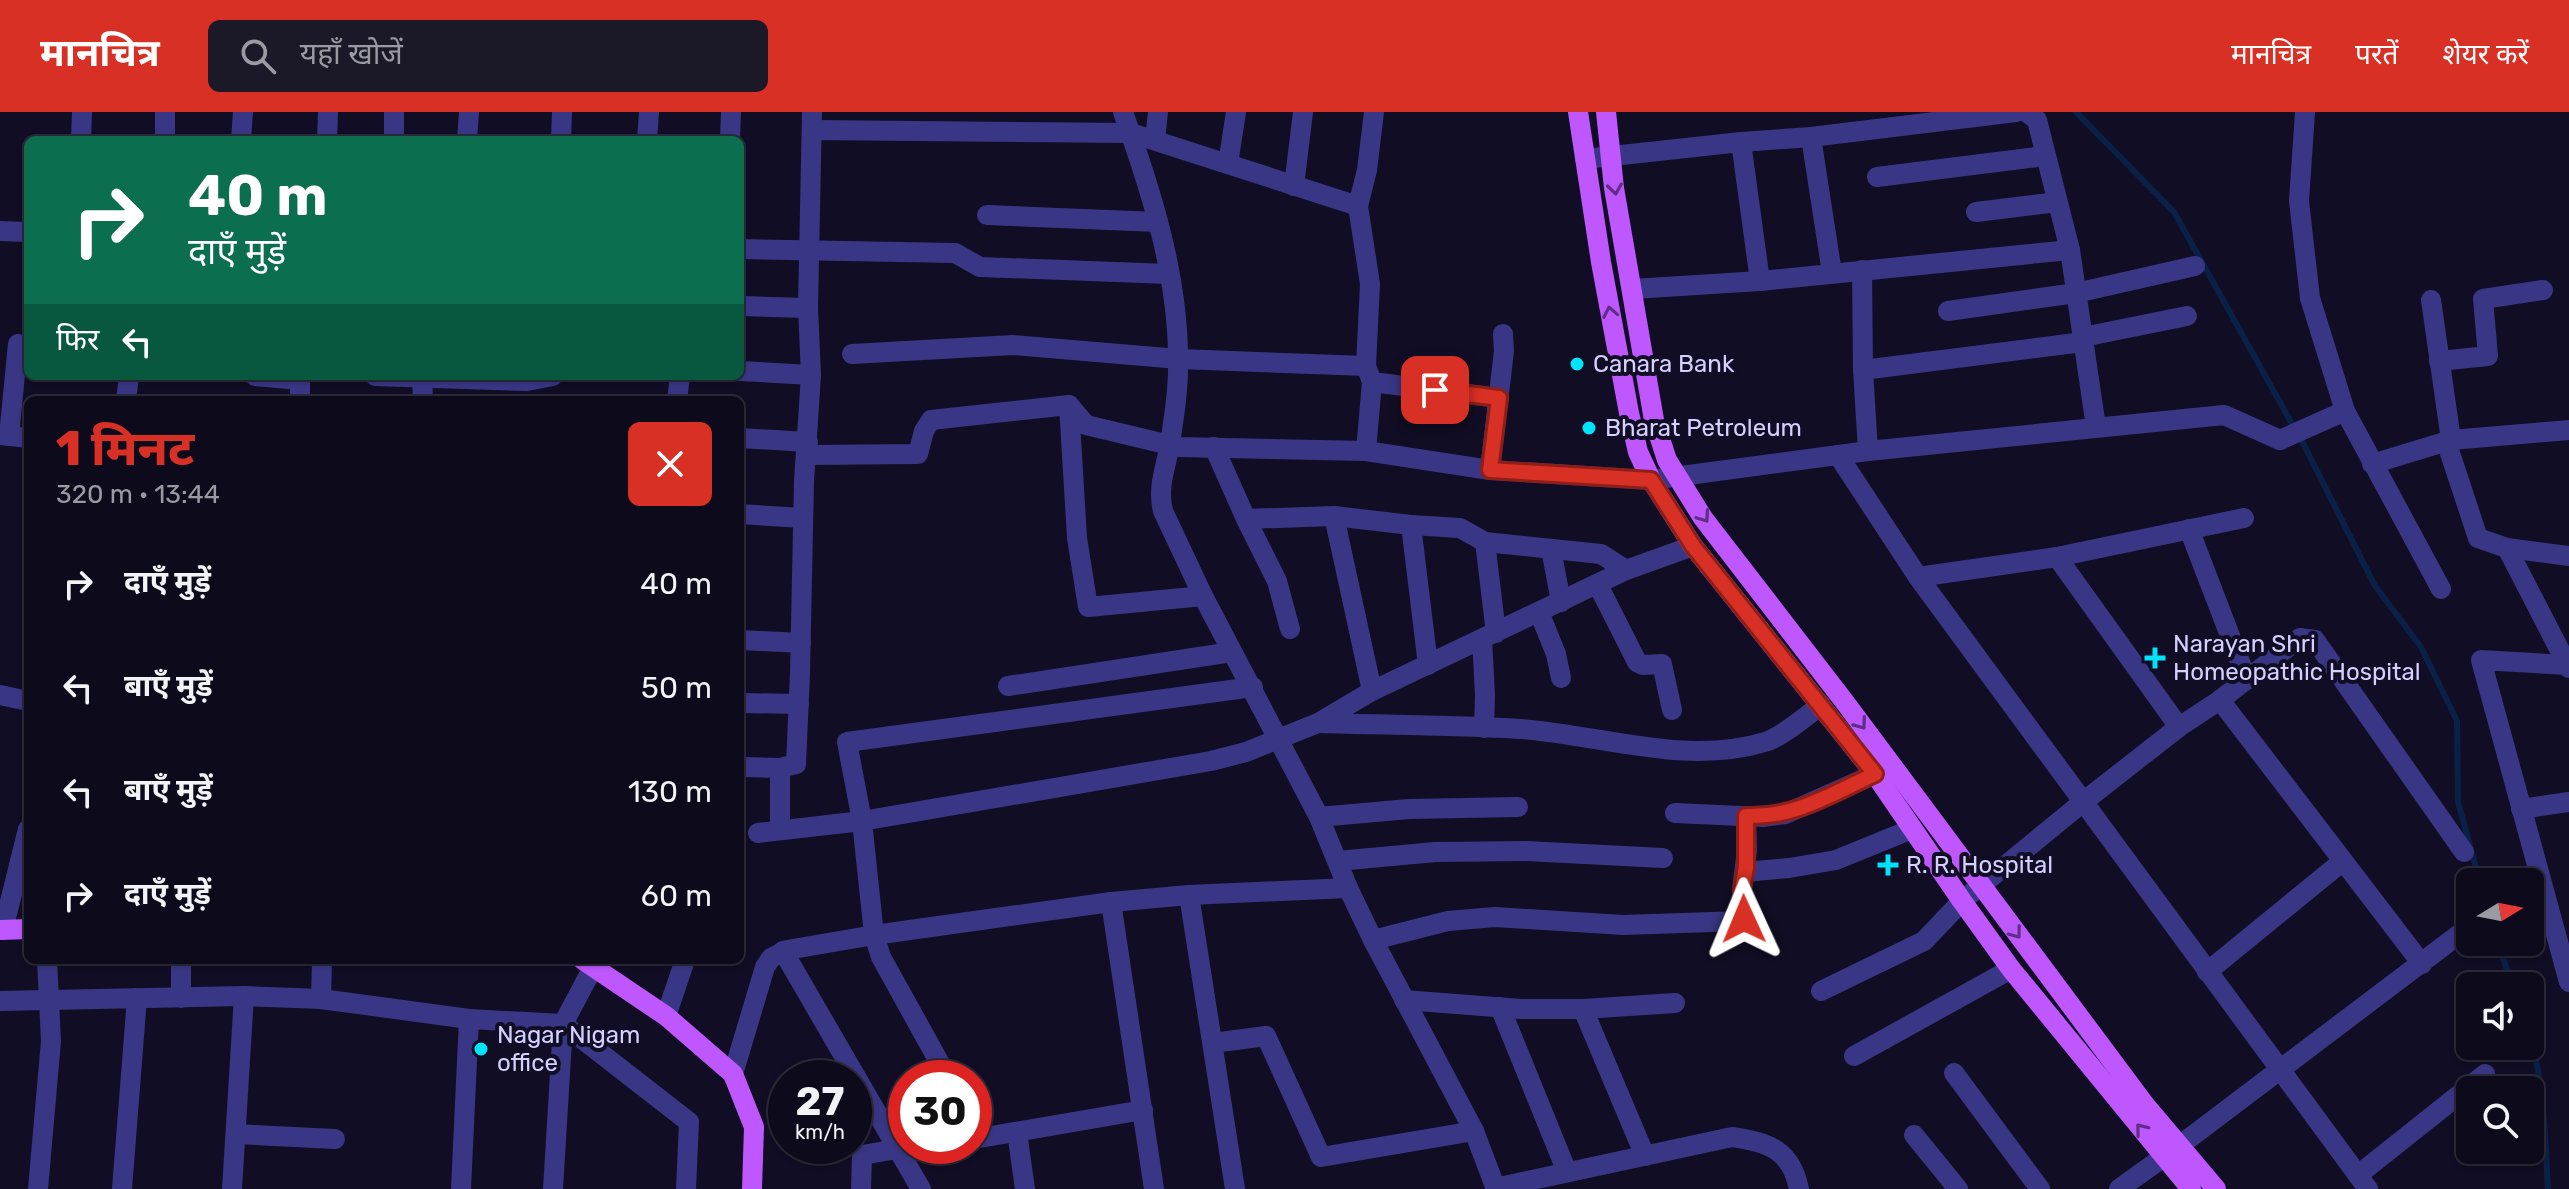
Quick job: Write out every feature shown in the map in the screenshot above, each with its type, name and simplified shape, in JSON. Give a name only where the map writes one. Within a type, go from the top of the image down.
[{"type":"main road","points":[[1578,112],[1629,413],[1638,452],[1651,480],[1693,546],[1875,774],[2011,969],[2172,1152],[2216,1189]]},
{"type":"main road","points":[[1606,112],[1614,188],[1658,435],[1667,460],[1703,518],[1844,701],[2145,1105],[2191,1189]]},
{"type":"main road","points":[[1,930],[24,929]]},
{"type":"main road","points":[[594,964],[666,1016],[733,1074],[754,1127],[752,1189]]},
{"type":"street","points":[[81,136],[82,112]]},
{"type":"street","points":[[165,112],[165,136]]},
{"type":"street","points":[[241,136],[243,112]]},
{"type":"street","points":[[327,136],[328,112]]},
{"type":"street","points":[[394,112],[394,136]]},
{"type":"street","points":[[467,136],[469,112]]},
{"type":"street","points":[[561,136],[562,112]]},
{"type":"street","points":[[647,136],[649,112]]},
{"type":"street","points":[[730,136],[731,112]]},
{"type":"street","points":[[1123,112],[1158,222],[1169,274],[1179,359],[1170,445],[1159,497],[1163,511],[1203,596],[1319,817],[1373,940],[1474,1131],[1495,1188],[1732,1137],[1758,1141],[1778,1150],[1795,1171],[1799,1189]]},
{"type":"street","points":[[1155,140],[1158,112]]},
{"type":"street","points":[[1228,164],[1236,112]]},
{"type":"street","points":[[1294,186],[1303,112]]},
{"type":"street","points":[[1366,451],[1370,284],[1358,206],[1367,170],[1374,112]]},
{"type":"street","points":[[1585,159],[1811,137],[2016,112]]},
{"type":"street","points":[[2026,112],[2037,120],[2070,250],[2096,427]]},
{"type":"street","points":[[2305,112],[2299,201],[2310,298],[2345,411],[2441,589]]},
{"type":"street","points":[[744,767],[780,768],[796,764],[803,518],[811,375],[808,308],[812,121],[1131,133],[1358,206]]},
{"type":"street","points":[[1811,137],[1832,273]]},
{"type":"street","points":[[1741,142],[1760,281]]},
{"type":"street","points":[[1877,177],[2045,156]]},
{"type":"street","points":[[1976,212],[2057,202]]},
{"type":"street","points":[[987,215],[1158,222]]},
{"type":"street","points":[[0,231],[24,232]]},
{"type":"street","points":[[744,249],[955,253],[980,267],[1169,274]]},
{"type":"street","points":[[1633,289],[1760,281],[2070,250]]},
{"type":"street","points":[[1948,311],[2076,293],[2195,266]]},
{"type":"street","points":[[1862,270],[1868,451]]},
{"type":"street","points":[[2439,361],[2488,356],[2483,299],[2543,290]]},
{"type":"street","points":[[2431,300],[2449,440],[2478,538],[2507,548],[2569,556]]},
{"type":"street","points":[[744,306],[808,308]]},
{"type":"street","points":[[1863,370],[2083,339],[2187,316]]},
{"type":"street","points":[[1490,470],[1504,351],[1503,334]]},
{"type":"street","points":[[12,436],[18,344]]},
{"type":"street","points":[[852,354],[1013,345],[1369,374],[1499,398]]},
{"type":"street","points":[[744,371],[811,375]]},
{"type":"street","points":[[275,380],[300,385]]},
{"type":"street","points":[[492,380],[532,380]]},
{"type":"street","points":[[1069,405],[1086,425],[1170,445],[1366,451],[1490,470],[1651,480],[1868,451],[2224,415],[2280,440],[2345,411]]},
{"type":"street","points":[[744,439],[807,448],[918,454],[924,431],[931,420],[1069,405]]},
{"type":"street","points":[[1069,405],[1077,538],[1088,607],[1203,596]]},
{"type":"street","points":[[2372,464],[2449,440],[2569,430]]},
{"type":"street","points":[[1214,447],[1277,581],[1290,629]]},
{"type":"street","points":[[1838,455],[1918,577],[2363,1182],[2485,1074]]},
{"type":"street","points":[[744,514],[803,518]]},
{"type":"street","points":[[1246,519],[1334,516],[1460,528],[1485,542],[1601,554],[1626,570]]},
{"type":"street","points":[[1334,516],[1372,691]]},
{"type":"street","points":[[1918,577],[2057,557],[2244,518]]},
{"type":"street","points":[[1411,525],[1428,665]]},
{"type":"street","points":[[2189,529],[2247,680]]},
{"type":"street","points":[[1484,728],[1489,636],[1485,542]]},
{"type":"street","points":[[758,833],[862,821],[1211,761],[1246,752],[1318,723],[1372,691],[1626,570],[1693,546]]},
{"type":"street","points":[[2507,548],[2568,667]]},
{"type":"street","points":[[1551,549],[1561,602]]},
{"type":"street","points":[[2057,557],[2179,727]]},
{"type":"street","points":[[1598,585],[1637,662],[1643,665],[1662,664],[1672,710]]},
{"type":"street","points":[[1539,612],[1556,654],[1561,678]]},
{"type":"street","points":[[1821,991],[1924,941],[1962,901],[2083,802],[2300,638],[2315,640],[2464,852]]},
{"type":"street","points":[[744,640],[801,643]]},
{"type":"street","points":[[1008,686],[1232,652]]},
{"type":"street","points":[[2568,667],[2481,660],[2569,982]]},
{"type":"street","points":[[938,1060],[881,957],[874,935],[862,821],[847,742],[1253,687]]},
{"type":"street","points":[[0,695],[24,700]]},
{"type":"street","points":[[2220,700],[2422,964]]},
{"type":"street","points":[[744,703],[799,704]]},
{"type":"street","points":[[1318,723],[1523,729],[1642,747],[1726,751],[1769,742],[1821,705]]},
{"type":"street","points":[[780,768],[780,830]]},
{"type":"street","points":[[1675,813],[1774,816],[1794,811],[1875,774]]},
{"type":"street","points":[[2521,809],[2569,802]]},
{"type":"street","points":[[1319,817],[1409,809],[1518,807]]},
{"type":"street","points":[[1373,940],[1448,921],[1495,917],[1623,925],[1742,921],[1746,816]]},
{"type":"street","points":[[1745,872],[1836,860],[1912,829]]},
{"type":"street","points":[[1,930],[24,844]]},
{"type":"street","points":[[1338,861],[1450,852],[1526,851],[1663,858]]},
{"type":"street","points":[[2207,972],[2343,861]]},
{"type":"street","points":[[733,1074],[765,967],[771,958],[783,951],[1111,902],[1348,888]]},
{"type":"street","points":[[1189,895],[1235,1189]]},
{"type":"street","points":[[1111,902],[1154,1189]]},
{"type":"street","points":[[2119,1189],[2456,937]]},
{"type":"street","points":[[783,951],[888,1117]]},
{"type":"street","points":[[38,1189],[51,1041],[47,964]]},
{"type":"street","points":[[181,964],[181,998]]},
{"type":"street","points":[[321,999],[322,964]]},
{"type":"street","points":[[553,1189],[563,1024],[590,964]]},
{"type":"street","points":[[666,1016],[684,964]]},
{"type":"street","points":[[1854,1056],[2011,969]]},
{"type":"street","points":[[0,1001],[244,996],[321,999],[469,1019],[563,1024],[689,1122],[686,1189]]},
{"type":"street","points":[[232,1189],[244,996]]},
{"type":"street","points":[[122,1189],[137,998]]},
{"type":"street","points":[[1404,1000],[1583,1009],[1675,1003]]},
{"type":"street","points":[[1500,1007],[1567,1172]]},
{"type":"street","points":[[1583,1009],[1645,1156]]},
{"type":"street","points":[[461,1189],[469,1019]]},
{"type":"street","points":[[1213,1043],[1266,1036],[1321,1157],[1474,1131]]},
{"type":"street","points":[[1954,1073],[2036,1187]]},
{"type":"street","points":[[992,1133],[1017,1132],[1143,1110]]},
{"type":"street","points":[[1017,1132],[1025,1189]]},
{"type":"street","points":[[236,1134],[335,1139]]},
{"type":"street","points":[[1914,1135],[1958,1189]]},
{"type":"street","points":[[861,1189],[862,1155],[888,1150]]},
{"type":"street","points":[[913,1164],[921,1189]]},
{"type":"waterway","points":[[2076,112],[2174,212],[2306,449],[2375,586],[2421,647],[2457,721],[2458,802],[2476,868]]},
{"type":"waterway","points":[[2502,956],[2508,972]]},
{"type":"waterway","points":[[2536,1060],[2545,1132],[2548,1189]]},
{"type":"place","name":"Canara Bank","points":[[1577,364]]},
{"type":"place","name":"Bharat Petroleum","points":[[1589,428]]},
{"type":"place","name":"Narayan Shri Homeopathic Hospital","points":[[2155,658]]},
{"type":"place","name":"R. R. Hospital","points":[[1888,865]]},
{"type":"place","name":"Nagar Nigam office","points":[[481,1049]]},
{"type":"route","points":[[1435,390],[1499,398],[1490,470],[1651,480],[1693,546],[1875,774],[1794,811],[1774,816],[1746,816],[1746,867],[1742,889],[1744,919]]}]
